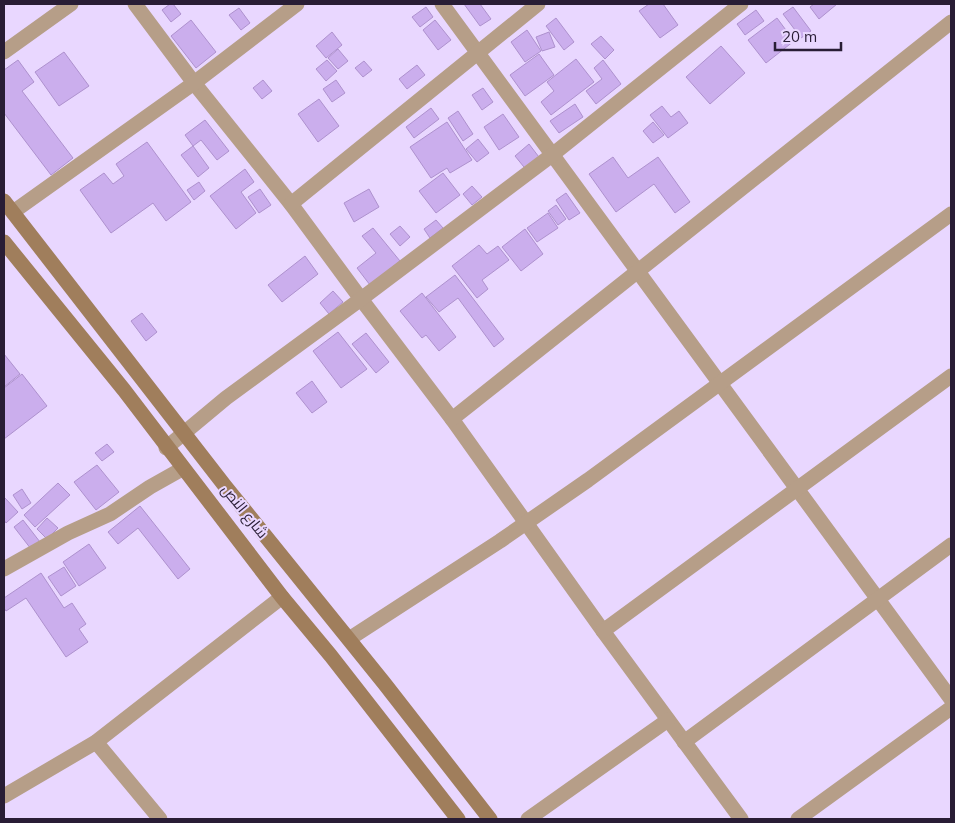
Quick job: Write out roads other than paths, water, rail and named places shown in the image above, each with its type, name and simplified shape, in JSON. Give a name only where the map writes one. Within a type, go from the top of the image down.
[{"type":"main road","name":"شارع النص","points":[[8,207],[225,486],[349,639],[490,819]]},
{"type":"main road","name":"شارع النص","points":[[4,242],[107,369],[282,597],[458,819]]},
{"type":"main road","points":[[363,699],[384,683]]},
{"type":"street","points":[[4,52],[70,4]]},
{"type":"street","points":[[135,4],[194,83],[291,204],[361,300],[452,419],[741,819]]},
{"type":"street","points":[[8,207],[194,83],[297,4]]},
{"type":"street","points":[[442,4],[951,699]]},
{"type":"street","points":[[291,204],[538,4]]},
{"type":"street","points":[[166,448],[226,398],[361,300],[552,155],[741,4]]},
{"type":"street","points":[[452,419],[951,22]]},
{"type":"street","points":[[349,639],[625,454],[951,214]]},
{"type":"street","points":[[604,631],[951,376]]},
{"type":"street","points":[[4,569],[68,533],[110,514],[182,468]]},
{"type":"street","points":[[684,742],[951,545]]},
{"type":"street","points":[[4,796],[96,742],[282,597]]},
{"type":"street","points":[[798,819],[951,708]]},
{"type":"street","points":[[528,819],[668,720]]},
{"type":"street","points":[[96,742],[160,819]]}]
